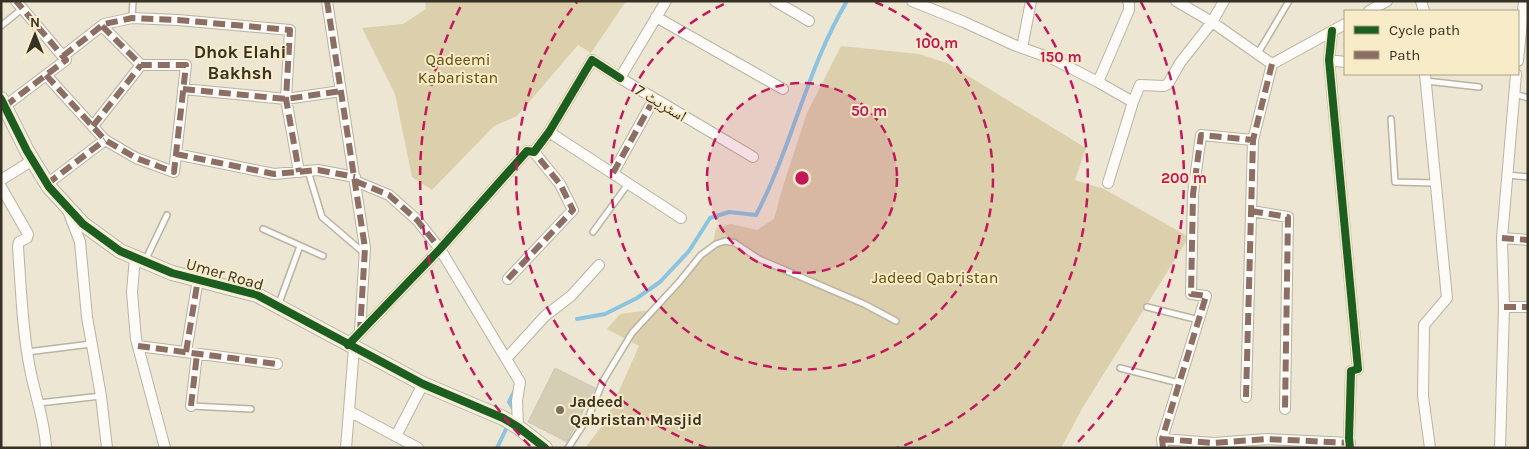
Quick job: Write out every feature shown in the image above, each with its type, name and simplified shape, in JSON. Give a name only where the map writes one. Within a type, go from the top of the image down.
[{"type":"street","points":[[327,1],[355,179],[364,252],[360,331]]},
{"type":"street","name":"اسٹریٹ 7","points":[[666,1],[620,78],[753,157]]},
{"type":"street","points":[[775,1],[808,21]]},
{"type":"street","points":[[912,1],[1022,48],[1053,59],[1133,102]]},
{"type":"street","points":[[1022,48],[1031,1]]},
{"type":"street","points":[[1098,82],[1129,10],[1128,1]]},
{"type":"street","points":[[1176,1],[1212,22],[1272,64]]},
{"type":"street","points":[[1108,183],[1133,102],[1140,86],[1142,84],[1164,86],[1168,84],[1180,63],[1212,22],[1224,1]]},
{"type":"street","points":[[1371,10],[1387,1]]},
{"type":"street","points":[[1519,44],[1524,1]]},
{"type":"street","points":[[3,103],[46,76],[66,60],[19,5]]},
{"type":"street","points":[[656,17],[783,89]]},
{"type":"street","points":[[63,56],[102,26],[132,18],[290,30],[286,99],[304,171]]},
{"type":"street","points":[[1246,397],[1252,140],[1272,64],[1344,25]]},
{"type":"street","points":[[46,76],[105,140],[136,158],[174,172],[186,65],[140,65],[102,26]]},
{"type":"street","points":[[1252,140],[1201,135],[1193,194],[1191,294],[1206,296],[1162,443],[1350,446],[1351,371],[1358,369],[1329,60],[1332,31]]},
{"type":"street","points":[[534,152],[549,132],[592,60],[620,78]]},
{"type":"street","points":[[1329,60],[1344,62]]},
{"type":"street","points":[[93,126],[140,65]]},
{"type":"street","points":[[1500,448],[1504,307],[1502,238],[1516,75]]},
{"type":"street","points":[[1425,77],[1447,298],[1424,325],[1423,396],[1430,448]]},
{"type":"street","points":[[183,89],[286,99],[341,91]]},
{"type":"street","points":[[613,173],[654,99]]},
{"type":"street","name":"Umer Road","points":[[3,103],[47,184],[84,224],[120,251],[172,273],[257,295],[423,384],[503,418],[545,448]]},
{"type":"street","points":[[549,132],[681,218]]},
{"type":"street","points":[[47,184],[105,140]]},
{"type":"street","points":[[346,448],[351,346],[360,331],[440,249],[527,151],[534,152],[560,184],[572,210],[508,279]]},
{"type":"street","points":[[176,154],[274,174],[318,170],[355,179],[389,195],[417,220],[440,249],[520,382],[517,401],[518,427]]},
{"type":"street","points":[[1,180],[33,160]]},
{"type":"street","points":[[1,187],[28,234],[27,238],[19,242],[18,247],[30,369],[46,433],[46,448]]},
{"type":"street","points":[[66,206],[80,242],[87,317],[101,396],[107,448]]},
{"type":"street","points":[[1251,212],[1288,216],[1285,409]]},
{"type":"street","points":[[1502,238],[1528,240]]},
{"type":"street","points":[[140,259],[132,292],[138,346],[165,448]]},
{"type":"street","points":[[506,359],[545,316],[571,296],[599,265]]},
{"type":"street","points":[[191,406],[191,353],[198,279]]},
{"type":"street","points":[[1504,307],[1528,308]]},
{"type":"street","points":[[138,346],[277,364]]},
{"type":"street","points":[[396,436],[423,384]]},
{"type":"street","points":[[349,411],[418,448]]},
{"type":"lane","points":[[132,18],[133,1]]},
{"type":"lane","points":[[1258,54],[1289,1]]},
{"type":"lane","points":[[1,26],[19,5]]},
{"type":"lane","points":[[1425,77],[1479,87]]},
{"type":"lane","points":[[1514,94],[1528,98]]},
{"type":"lane","points":[[1391,119],[1395,182],[1435,183]]},
{"type":"lane","points":[[304,171],[322,217],[364,252]]},
{"type":"lane","points":[[1507,175],[1528,177]]},
{"type":"lane","points":[[593,232],[629,184]]},
{"type":"lane","points":[[140,259],[168,215]]},
{"type":"lane","points":[[263,229],[323,256]]},
{"type":"lane","points":[[568,448],[589,416],[603,381],[632,333],[701,255],[716,244],[725,241],[735,243],[759,259],[864,304],[896,321]]},
{"type":"lane","points":[[278,306],[300,246]]},
{"type":"lane","points":[[1147,307],[1199,320]]},
{"type":"lane","points":[[28,352],[92,344]]},
{"type":"lane","points":[[1120,368],[1179,383]]},
{"type":"lane","points":[[38,403],[101,396]]},
{"type":"lane","points":[[191,406],[250,409]]},
{"type":"green space","name":"Qadeemi Kabaristan","points":[[425,1],[626,1],[591,53],[578,45],[517,116],[494,126],[432,190],[412,177],[395,94],[362,28],[403,24],[426,9]]},
{"type":"green space","name":"Jadeed Qabristan","points":[[841,46],[919,54],[947,63],[1086,148],[1075,180],[1104,189],[1189,237],[1083,407],[1061,448],[585,448],[605,422],[639,346],[607,329],[620,314],[651,310],[712,249],[716,228],[731,224],[757,230],[774,219],[807,113]]},
{"type":"building","name":"Jadeed Qabristan Masjid","points":[[555,368],[595,388],[567,442],[528,422]]},
{"type":"waterway","points":[[577,319],[605,314],[637,298],[660,282],[689,251],[710,218],[729,212],[756,215],[780,162],[821,53],[847,1]]},
{"type":"waterway","points":[[514,392],[509,402],[514,410]]},
{"type":"waterway","points":[[497,448],[508,425]]},
{"type":"marked path","points":[[5,106],[66,60],[16,1]]},
{"type":"marked path","points":[[327,1],[365,248],[360,331]]},
{"type":"marked path","points":[[63,56],[104,24],[132,18],[290,30],[286,99],[299,172]]},
{"type":"marked path","points":[[46,75],[105,140],[136,158],[174,172],[186,65],[141,65],[102,26]]},
{"type":"marked path","points":[[1246,397],[1253,140],[1272,64]]},
{"type":"marked path","points":[[93,126],[141,65]]},
{"type":"marked path","points":[[183,89],[286,99],[341,91]]},
{"type":"marked path","points":[[613,173],[654,99]]},
{"type":"marked path","points":[[1163,448],[1162,439],[1206,296],[1191,294],[1193,194],[1201,135],[1253,140]]},
{"type":"marked path","points":[[47,184],[105,140]]},
{"type":"marked path","points":[[508,279],[573,210],[560,184],[534,152]]},
{"type":"marked path","points":[[176,154],[274,174],[318,170],[355,177]]},
{"type":"marked path","points":[[355,181],[389,195],[417,220],[440,249]]},
{"type":"marked path","points":[[1251,211],[1288,217],[1285,409]]},
{"type":"marked path","points":[[1502,238],[1528,240]]},
{"type":"marked path","points":[[186,352],[198,279]]},
{"type":"marked path","points":[[1504,307],[1528,307]]},
{"type":"marked path","points":[[138,346],[277,364]]},
{"type":"marked path","points":[[191,406],[197,354]]},
{"type":"marked path","points":[[1162,439],[1214,443],[1267,439],[1350,443]]},
{"type":"cycle path","points":[[1332,31],[1329,60],[1358,369],[1351,371],[1350,448]]},
{"type":"cycle path","points":[[348,345],[440,249],[527,151],[534,152],[549,132],[592,60],[620,78]]},
{"type":"cycle path","points":[[1,99],[27,151],[49,187],[83,224],[120,251],[172,273],[257,295],[423,384],[503,418],[545,448]]},
{"type":"place","name":"Jadeed Qabristan Masjid","points":[[560,410]]},
{"type":"district","name":"Dhok Elahi Bakhsh","points":[[240,62]]}]
